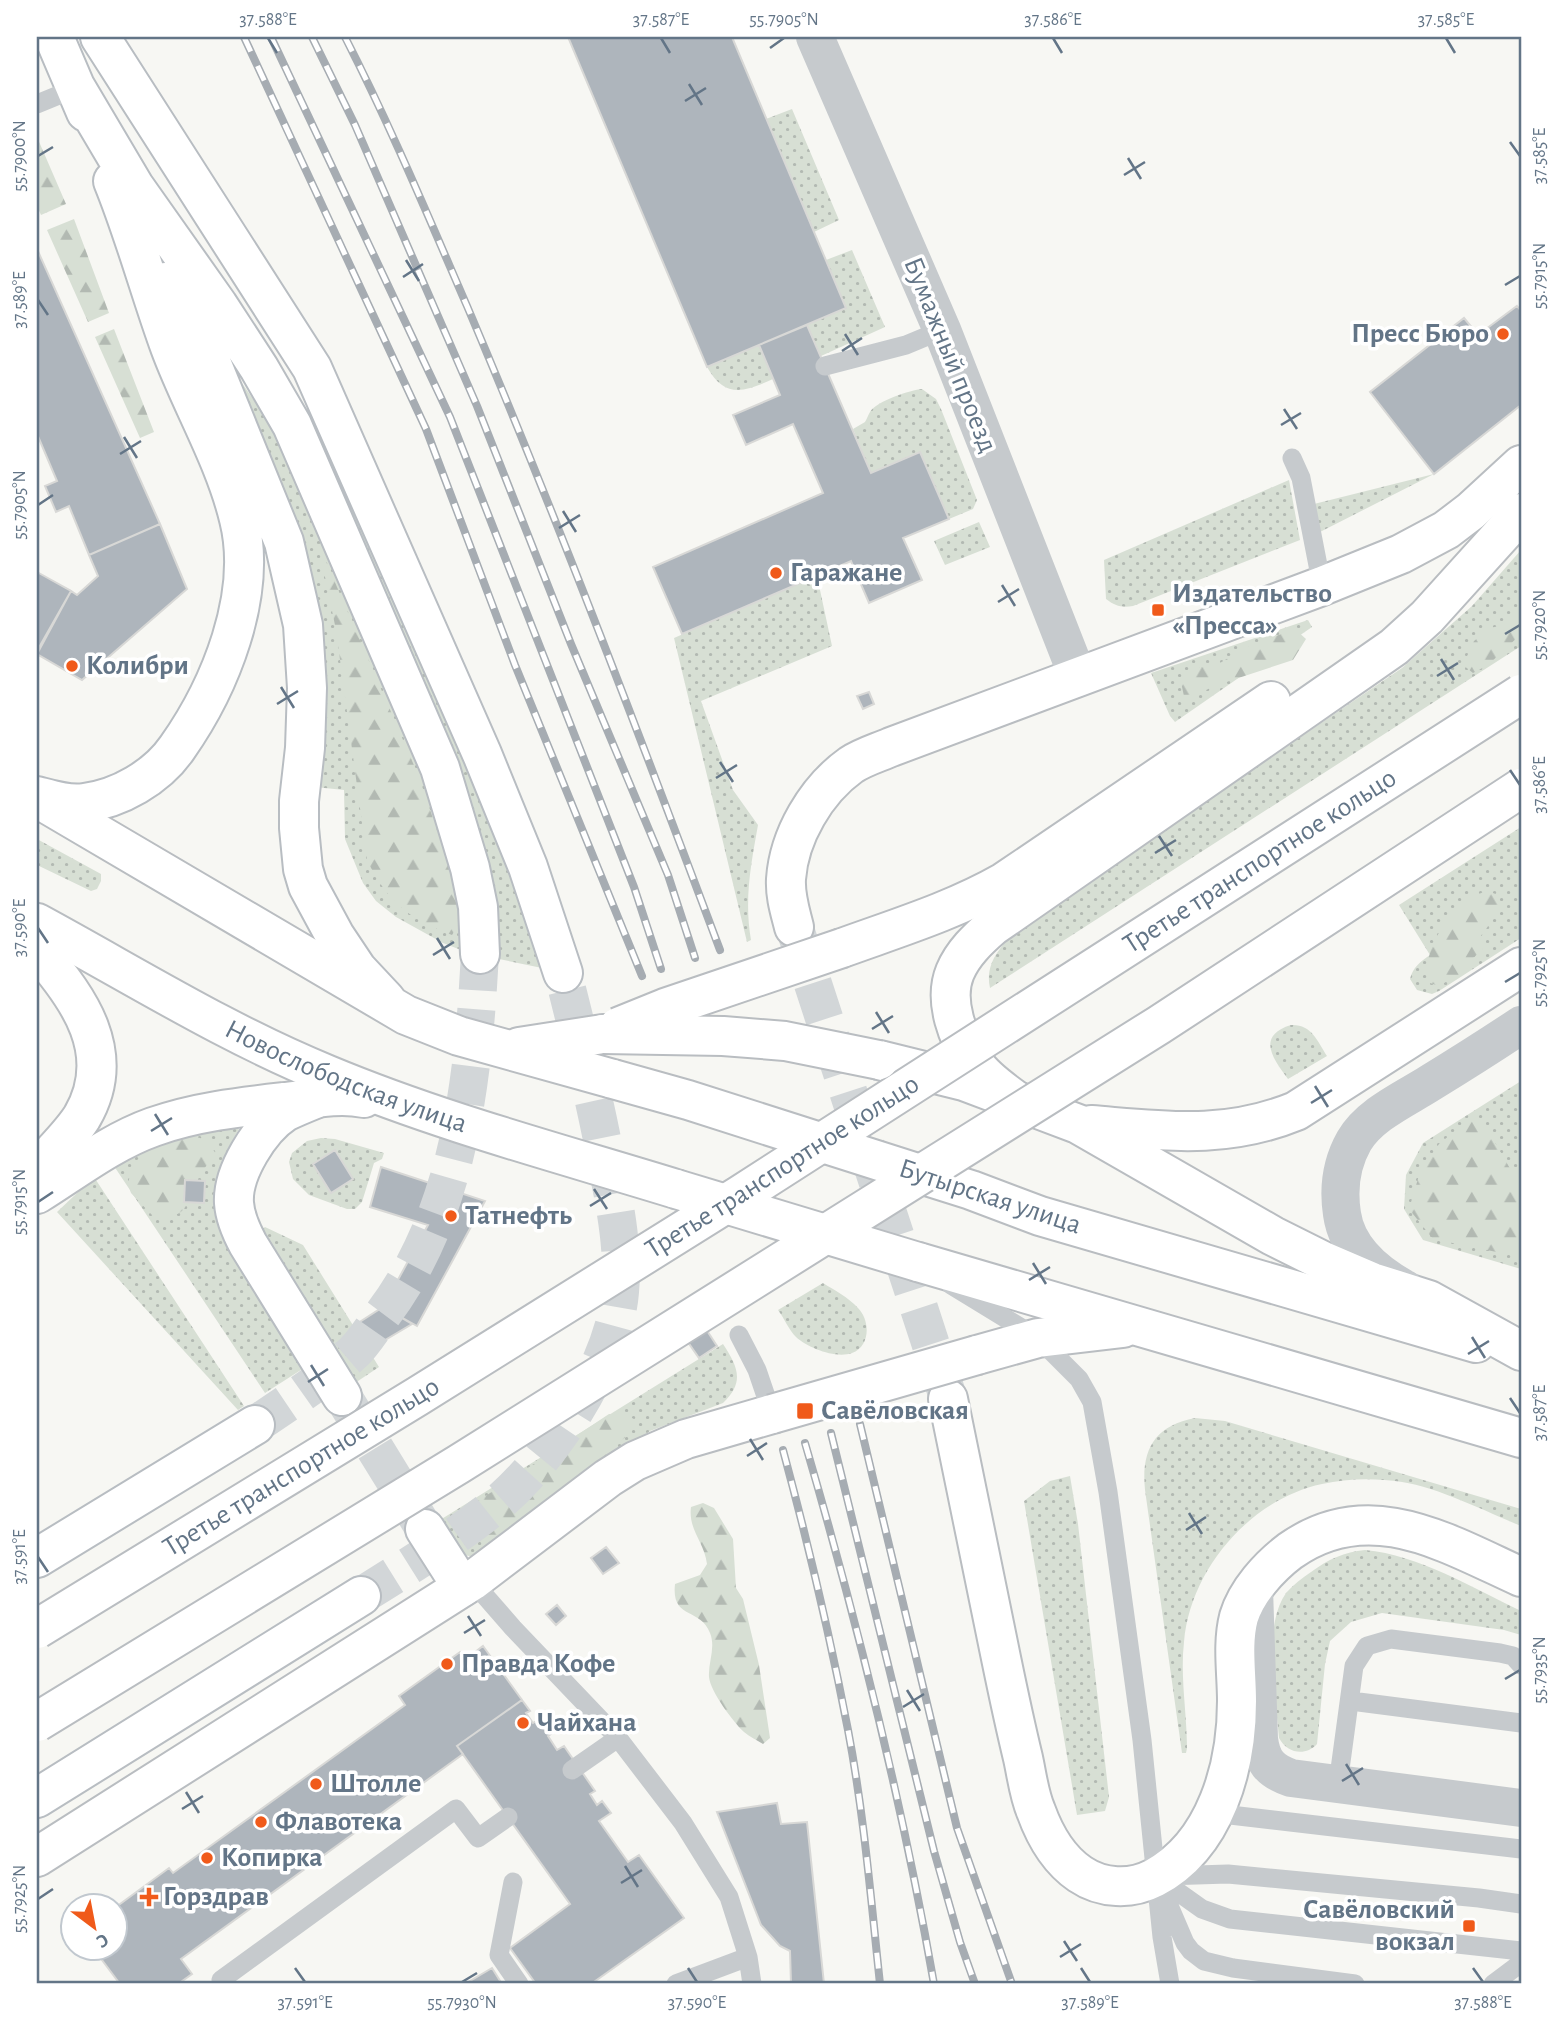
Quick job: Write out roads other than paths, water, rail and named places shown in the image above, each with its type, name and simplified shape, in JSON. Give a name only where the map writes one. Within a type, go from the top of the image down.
[{"type":"main road","points":[[37,797],[82,803],[110,797],[146,778],[168,760],[184,738],[225,662],[240,597],[244,561],[240,520],[226,481],[170,348],[129,220],[54,37]]},
{"type":"main road","points":[[100,37],[312,368],[482,754],[528,867],[563,973]]},
{"type":"main road","points":[[76,88],[134,186],[218,305],[292,425],[440,768],[470,868],[478,907],[480,954]]},
{"type":"main road","points":[[129,220],[209,357],[284,542],[303,625],[307,688],[299,828],[303,869],[335,936],[357,969],[379,994],[405,1016]]},
{"type":"main road","points":[[794,927],[787,899],[786,878],[792,851],[802,824],[816,800],[852,765],[869,756],[1401,554],[1446,530],[1471,512],[1521,465]]},
{"type":"main road","points":[[603,1034],[665,1008],[939,914],[1004,882],[1378,628],[1448,562],[1521,471]]},
{"type":"main road","points":[[1015,1100],[991,1082],[976,1065],[963,1042],[953,1012],[950,991],[955,972],[976,940],[1394,647],[1427,617],[1521,513]]},
{"type":"main road","name":"Третье транспортное кольцо","points":[[37,1629],[418,1396],[752,1187],[1521,694]]},
{"type":"main road","points":[[37,1722],[459,1464],[1159,1025],[1521,788]]},
{"type":"main road","points":[[37,797],[405,1016]]},
{"type":"main road","name":"Новослободская улица","points":[[37,923],[222,1026],[325,1074],[408,1107],[941,1274]]},
{"type":"main road","points":[[37,950],[81,1008],[93,1035],[97,1070],[90,1098],[81,1118],[37,1170]]},
{"type":"main road","points":[[1078,1124],[1199,1132],[1232,1130],[1268,1123],[1296,1111],[1521,967]]},
{"type":"main road","name":"Бутырская улица","points":[[405,1016],[496,1047],[688,1100],[971,1190],[1040,1216],[1521,1357]]},
{"type":"main road","points":[[496,1047],[526,1046],[603,1034],[723,1036],[785,1041],[964,1081],[1078,1124],[1273,1236],[1372,1282],[1429,1300],[1521,1351]]},
{"type":"main road","points":[[37,1194],[106,1150],[154,1127],[219,1111],[355,1096],[408,1107]]},
{"type":"main road","points":[[315,1099],[285,1112],[256,1141],[241,1172],[234,1202],[238,1224],[248,1244],[342,1396]]},
{"type":"main road","points":[[941,1274],[1142,1326],[1521,1438]]},
{"type":"main road","points":[[37,1857],[467,1584],[608,1478],[635,1461],[686,1439],[1038,1338],[1142,1326]]},
{"type":"main road","points":[[948,1399],[1009,1700],[1034,1807],[1044,1831],[1064,1861],[1078,1873],[1096,1882],[1122,1886],[1142,1884],[1157,1877],[1185,1856],[1196,1843],[1213,1813],[1227,1781],[1236,1730],[1237,1629],[1240,1614],[1254,1588],[1277,1562],[1307,1541],[1342,1527],[1396,1526],[1447,1543],[1521,1577]]},
{"type":"main road","points":[[37,1559],[255,1424]]},
{"type":"main road","points":[[425,1530],[467,1584]]},
{"type":"main road","points":[[37,1798],[360,1596]]},
{"type":"street","name":"Бумажный проезд","points":[[815,37],[942,330],[1078,677]]},
{"type":"street","points":[[1429,1300],[1377,1271],[1357,1251],[1343,1222],[1339,1197],[1342,1168],[1355,1139],[1376,1117],[1521,1025]]},
{"type":"street","points":[[1254,1588],[1259,1739],[1263,1758],[1270,1768],[1282,1775],[1338,1784],[1521,1808]]},
{"type":"lane","points":[[37,104],[76,88]]},
{"type":"lane","points":[[825,366],[906,345],[942,330]]},
{"type":"lane","points":[[1292,458],[1301,478],[1322,586]]},
{"type":"lane","points":[[941,1274],[1038,1338],[1079,1379],[1092,1402],[1142,1740],[1162,1937],[1170,1984]]},
{"type":"lane","points":[[739,1335],[757,1370],[772,1414]]},
{"type":"lane","points":[[467,1584],[618,1738],[683,1823],[721,1882],[736,1916],[752,1984]]},
{"type":"lane","points":[[1338,1784],[1354,1666],[1367,1646],[1391,1639],[1500,1653],[1513,1656],[1521,1665]]},
{"type":"lane","points":[[1351,1701],[1521,1723]]},
{"type":"lane","points":[[572,1770],[618,1738]]},
{"type":"lane","points":[[221,1980],[456,1809],[478,1838],[508,1817]]},
{"type":"lane","points":[[1213,1813],[1521,1849]]},
{"type":"lane","points":[[1157,1877],[1228,1874],[1521,1904]]},
{"type":"lane","points":[[1157,1877],[1202,1909],[1230,1919],[1521,1951]]},
{"type":"lane","points":[[1157,1877],[1185,1942],[1191,1951],[1204,1961],[1233,1968],[1355,1984]]},
{"type":"lane","points":[[513,1882],[499,1955],[519,1984]]},
{"type":"lane","points":[[676,1984],[747,1957]]},
{"type":"lane","points":[[1493,1984],[1521,1963]]},
{"type":"tunnel","points":[[795,929],[948,1397]]},
{"type":"tunnel","points":[[255,1425],[318,1381],[358,1348],[407,1278],[428,1235],[445,1190],[466,1097],[473,1049],[480,954]]},
{"type":"tunnel","points":[[361,1596],[464,1529],[518,1485],[559,1436],[593,1379],[606,1349],[620,1292],[618,1228],[597,1117],[563,973]]},
{"type":"tunnel","points":[[345,1400],[422,1525]]},
{"type":"railway","points":[[244,37],[426,429],[515,665],[642,976]]},
{"type":"railway","points":[[271,37],[450,417],[634,887],[661,969]]},
{"type":"railway","points":[[312,37],[355,125],[477,406],[571,644],[668,875],[695,958]]},
{"type":"railway","points":[[345,37],[408,171],[533,466],[720,950]]},
{"type":"railway","points":[[860,1424],[957,1828],[1012,1984]]},
{"type":"railway","points":[[831,1433],[934,1851],[975,1984]]},
{"type":"railway","points":[[805,1443],[877,1712],[908,1847],[934,1984]]},
{"type":"railway","points":[[783,1450],[834,1660],[854,1762],[880,1984]]},
{"type":"place","name":"Пресс Бюро","points":[[1503,334]]},
{"type":"place","name":"Гаражане","points":[[776,573]]},
{"type":"place","name":"Издательство «Пресса»","points":[[1158,610]]},
{"type":"place","name":"Колибри","points":[[72,666]]},
{"type":"place","name":"Татнефть","points":[[451,1216]]},
{"type":"place","name":"Савёловская","points":[[805,1411]]},
{"type":"place","name":"Правда Кофе","points":[[447,1664]]},
{"type":"place","name":"Чайхана","points":[[523,1723]]},
{"type":"place","name":"Штолле","points":[[316,1784]]},
{"type":"place","name":"Флавотека","points":[[261,1822]]},
{"type":"place","name":"Копирка","points":[[207,1858]]},
{"type":"place","name":"Горздрав","points":[[149,1897]]},
{"type":"place","name":"Савёловский вокзал","points":[[1469,1926]]}]
